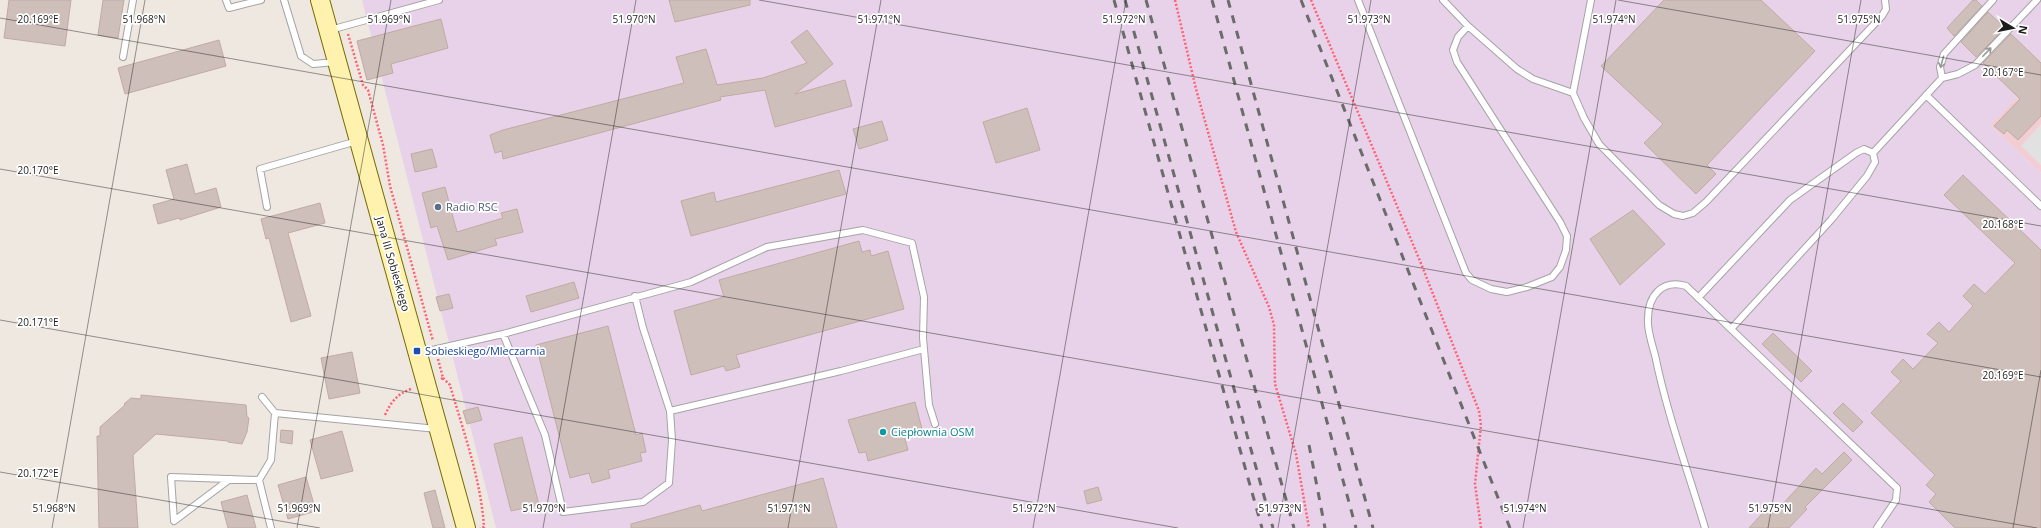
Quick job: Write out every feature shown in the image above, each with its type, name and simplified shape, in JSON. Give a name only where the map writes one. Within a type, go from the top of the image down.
[{"type":"main road","name":"Jana III Sobieskiego","points":[[320,0],[439,430],[478,528]]},
{"type":"lane","points":[[123,56],[133,0]]},
{"type":"lane","points":[[226,0],[229,8],[261,0]]},
{"type":"lane","points":[[284,0],[300,56],[313,64],[338,62]]},
{"type":"lane","points":[[329,30],[439,0]]},
{"type":"lane","points":[[1358,0],[1466,273],[1472,280],[1491,289],[1507,292],[1527,287],[1552,277],[1560,267],[1566,250],[1567,236],[1560,222],[1457,62],[1453,50],[1458,37],[1468,26]]},
{"type":"lane","points":[[1443,0],[1468,26],[1517,69],[1533,79],[1573,93]]},
{"type":"lane","points":[[1591,0],[1573,93],[1584,118],[1599,144],[1659,205],[1674,214],[1683,216],[1693,213],[1706,202],[1882,16],[1886,9],[1885,0]]},
{"type":"lane","points":[[1942,78],[1940,67],[1944,54],[1993,0]]},
{"type":"lane","points":[[1731,329],[1831,220],[1868,176],[1875,162],[1874,153],[1926,95],[1942,78],[1958,74],[1975,65],[2037,0]]},
{"type":"lane","points":[[1926,95],[2041,206]]},
{"type":"lane","points":[[267,207],[260,169],[359,141]]},
{"type":"lane","points":[[1698,298],[1790,200],[1856,153],[1864,149],[1874,153]]},
{"type":"lane","points":[[418,353],[503,334],[635,296],[691,282],[768,248],[863,230],[912,243],[924,297],[924,349],[929,405],[935,424]]},
{"type":"lane","points":[[1705,528],[1660,383],[1647,319],[1652,298],[1662,287],[1675,283],[1686,286],[1897,488],[1896,500],[1876,528]]},
{"type":"lane","points":[[503,334],[546,435],[563,512],[643,502],[669,482],[672,440],[670,411],[652,356],[635,296]]},
{"type":"lane","points":[[670,411],[841,371],[924,349]]},
{"type":"lane","points":[[262,397],[275,413],[271,460],[259,480],[271,528]]},
{"type":"lane","points":[[275,413],[439,430]]},
{"type":"lane","points":[[171,528],[174,521],[171,477],[259,480]]},
{"type":"lane","points":[[174,521],[230,479]]},
{"type":"path","points":[[1175,0],[1196,89],[1236,232],[1269,307],[1274,325],[1275,384],[1296,454],[1309,528]]},
{"type":"path","points":[[1311,0],[1420,261],[1479,411],[1481,425],[1475,484],[1481,528]]},
{"type":"path","points":[[443,378],[450,385],[473,466],[482,507],[478,528],[480,528]]},
{"type":"shaded area","points":[[362,0],[2041,0],[2041,72],[1990,125],[2041,173],[2041,528],[496,528]]},
{"type":"shaded area","points":[[2041,72],[2041,173],[1990,125]]},
{"type":"shaded area","points":[[2041,124],[2041,165],[2021,146]]},
{"type":"building","points":[[9,0],[71,0],[65,46],[4,38]]},
{"type":"building","points":[[103,0],[124,0],[118,38],[98,35]]},
{"type":"building","points":[[669,0],[750,0],[750,5],[675,22]]},
{"type":"building","points":[[1664,0],[1761,0],[1815,51],[1707,165],[1716,174],[1696,194],[1644,143],[1663,124],[1601,66]]},
{"type":"building","points":[[1973,0],[1976,0],[1982,6],[1954,36],[1947,28]]},
{"type":"building","points":[[1988,12],[2005,28],[1976,57],[1961,42]]},
{"type":"building","points":[[441,19],[448,48],[391,64],[393,73],[367,80],[357,41]]},
{"type":"building","points":[[807,30],[833,64],[795,94],[845,80],[852,106],[775,127],[765,90],[720,97],[721,100],[503,159],[502,151],[495,153],[490,135],[503,130],[684,83],[676,57],[706,49],[717,85],[763,78],[807,63],[791,42]]},
{"type":"building","points":[[2011,34],[2041,63],[2041,116],[2018,140],[2007,130],[2004,134],[1994,126],[2020,99],[1983,63]]},
{"type":"building","points":[[219,40],[226,66],[125,94],[118,68]]},
{"type":"building","points":[[1027,108],[1040,150],[996,163],[983,122]]},
{"type":"building","points":[[882,121],[888,140],[859,149],[853,129]]},
{"type":"building","points":[[432,149],[437,167],[415,172],[411,154]]},
{"type":"building","points":[[187,164],[195,194],[216,188],[221,207],[180,220],[179,218],[158,224],[153,205],[174,199],[166,170]]},
{"type":"building","points":[[839,170],[846,194],[691,236],[681,201],[714,192],[716,202]]},
{"type":"building","points":[[1963,175],[2041,250],[2041,528],[1955,528],[1929,502],[1936,494],[1926,485],[1935,475],[1871,413],[1901,381],[1891,372],[1903,359],[1913,369],[1938,343],[1927,334],[1939,322],[1949,332],[1973,306],[1963,296],[1974,284],[1985,294],[2015,263],[1944,195]]},
{"type":"building","points":[[445,187],[457,232],[503,218],[501,213],[517,209],[523,232],[495,239],[497,245],[448,260],[437,226],[431,228],[422,193]]},
{"type":"building","points":[[320,203],[325,223],[288,233],[311,316],[291,322],[269,238],[266,239],[261,219]]},
{"type":"building","points":[[1633,210],[1665,244],[1620,285],[1590,239]]},
{"type":"building","points":[[859,241],[862,252],[870,250],[871,256],[888,251],[904,309],[736,355],[740,367],[726,371],[724,366],[691,375],[674,311],[724,297],[719,280]]},
{"type":"building","points":[[574,282],[579,298],[531,312],[526,296]]},
{"type":"building","points":[[449,294],[453,308],[440,311],[436,297]]},
{"type":"building","points":[[608,326],[636,435],[642,433],[646,452],[640,453],[642,461],[608,470],[610,478],[592,483],[589,473],[570,478],[536,345]]},
{"type":"building","points":[[1773,333],[1812,371],[1801,382],[1762,344]]},
{"type":"building","points":[[352,352],[360,393],[329,399],[321,358]]},
{"type":"building","points":[[141,395],[246,405],[247,417],[249,418],[247,432],[242,444],[228,441],[156,434],[133,455],[138,528],[99,528],[97,436],[100,436],[100,427],[125,405],[124,404],[131,398],[141,399]]},
{"type":"building","name":"Ciepłownia OSM","points":[[915,402],[922,429],[904,435],[908,450],[868,461],[866,452],[859,453],[848,420]]},
{"type":"building","points":[[1843,403],[1863,422],[1853,432],[1833,413]]},
{"type":"building","points":[[478,407],[482,420],[467,424],[463,411]]},
{"type":"building","points":[[281,430],[293,431],[292,444],[280,442]]},
{"type":"building","points":[[342,431],[353,471],[321,479],[310,440]]},
{"type":"building","points":[[522,437],[539,505],[511,511],[494,444]]},
{"type":"building","points":[[1844,452],[1852,460],[1805,507],[1807,509],[1789,528],[1749,528],[1772,503],[1778,509],[1816,468],[1822,474]]},
{"type":"building","points":[[306,477],[316,511],[288,519],[278,485]]},
{"type":"building","points":[[823,478],[837,528],[631,528],[631,524],[700,505],[702,511]]},
{"type":"building","points":[[1098,487],[1102,500],[1087,504],[1084,491]]},
{"type":"building","points":[[435,490],[445,528],[433,528],[424,493]]},
{"type":"building","points":[[247,495],[256,528],[228,528],[221,502]]},
{"type":"railway","points":[[1114,0],[1262,528]]},
{"type":"railway","points":[[1125,0],[1273,528]]},
{"type":"railway","points":[[1146,0],[1294,528]]},
{"type":"railway","points":[[1212,0],[1356,528]]},
{"type":"railway","points":[[1228,0],[1373,528]]},
{"type":"railway","points":[[1301,0],[1510,528]]},
{"type":"railway","points":[[1309,445],[1325,528]]},
{"type":"place","name":"Radio RSC","points":[[438,207]]},
{"type":"place","name":"Sobieskiego/Mleczarnia","points":[[417,351]]},
{"type":"place","name":"Ciepłownia OSM","points":[[883,432]]}]
